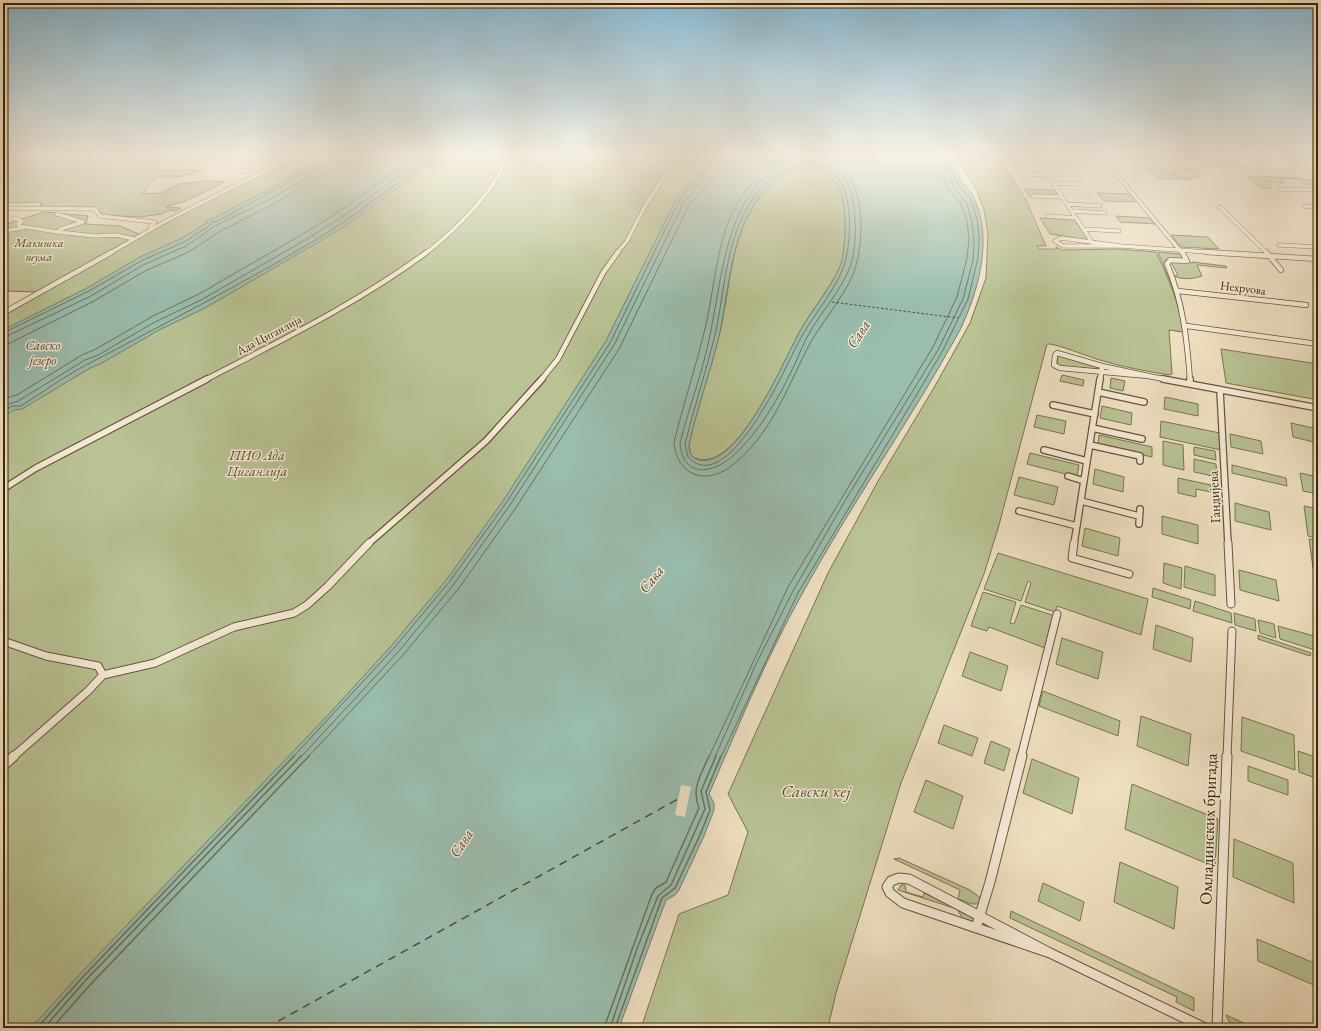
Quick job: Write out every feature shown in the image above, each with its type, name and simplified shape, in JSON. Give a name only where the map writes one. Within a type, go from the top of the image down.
[{"type":"street","points":[[3,314],[134,239],[204,202]]},
{"type":"street","name":"Ада Циганлија","points":[[3,488],[36,468],[315,323],[391,277],[428,250],[462,222],[480,202]]},
{"type":"street","points":[[3,766],[88,691],[103,675],[156,663],[234,627],[278,618],[294,613],[307,605],[328,586],[374,538],[486,441],[537,385],[558,359],[606,268],[627,241],[648,202]]},
{"type":"street","points":[[1140,202],[1181,250],[1187,261],[1170,260],[1166,262],[1178,290],[1187,326],[1190,384]]},
{"type":"street","points":[[1067,204],[1094,245]]},
{"type":"street","points":[[1067,204],[1100,206]]},
{"type":"street","points":[[1304,206],[1318,207]]},
{"type":"street","name":"Нехруова","points":[[1220,207],[1270,256],[1281,270]]},
{"type":"street","points":[[3,208],[92,208],[96,209],[100,216],[155,222],[143,234]]},
{"type":"street","points":[[1072,212],[1105,213]]},
{"type":"street","points":[[57,214],[83,222],[61,229],[58,232]]},
{"type":"street","points":[[1047,216],[1076,218]]},
{"type":"street","points":[[14,218],[22,222],[18,224],[19,226],[26,228],[95,236],[116,235],[134,239]]},
{"type":"street","points":[[3,231],[26,228]]},
{"type":"street","points":[[1084,230],[1119,231]]},
{"type":"street","points":[[1094,245],[1060,238],[1056,241],[1063,246],[1121,246],[1318,259]]},
{"type":"street","points":[[1279,245],[1318,247]]},
{"type":"street","name":"Нехруова","points":[[1178,290],[1306,305]]},
{"type":"street","points":[[1187,326],[1318,344]]},
{"type":"street","points":[[1102,368],[1062,353],[1057,353],[1055,355],[1054,365],[1060,368],[1102,368],[1318,408]]},
{"type":"street","points":[[1102,368],[1072,558],[1129,574]]},
{"type":"street","name":"Гандијева","points":[[1220,390],[1231,604]]},
{"type":"street","points":[[1098,392],[1144,402]]},
{"type":"street","points":[[1053,405],[1095,414]]},
{"type":"street","points":[[1092,428],[1142,439]]},
{"type":"street","points":[[1090,445],[1140,456],[1140,461]]},
{"type":"street","points":[[1044,450],[1087,461]]},
{"type":"street","points":[[1068,476],[1084,480]]},
{"type":"street","points":[[1081,502],[1139,516]]},
{"type":"street","points":[[1139,524],[1140,509]]},
{"type":"street","points":[[1019,511],[1077,526]]},
{"type":"street","points":[[976,928],[1057,614]]},
{"type":"street","name":"Омладинских бригада","points":[[1217,1028],[1232,631]]},
{"type":"street","points":[[3,641],[46,656],[98,666],[103,675]]},
{"type":"street","points":[[1050,953],[903,903],[893,896],[887,887],[892,879],[897,877],[909,879],[1050,953],[1205,1028]]},
{"type":"green space","points":[[3,202],[37,202],[3,203]]},
{"type":"green space","points":[[41,202],[181,202],[166,207],[181,208],[176,211],[169,210],[162,214],[139,217],[103,215],[95,207],[40,207]]},
{"type":"green space","name":"ПИО Ада Циганлија","points":[[206,202],[707,202],[554,489],[153,1028],[3,1028],[3,316],[154,229]]},
{"type":"green space","points":[[756,202],[843,202],[845,217],[843,257],[837,272],[795,340],[758,411],[742,434],[725,451],[708,459],[691,456],[689,445],[692,431],[719,336],[734,257],[746,220]]},
{"type":"green space","name":"Савски кеј","points":[[981,202],[1027,202],[1046,246],[1037,246],[1039,249],[1057,249],[1056,247],[1062,250],[1116,249],[1156,252],[1173,291],[1182,322],[1183,332],[1169,330],[1172,374],[1169,375],[1117,365],[1047,344],[999,525],[984,574],[901,783],[836,993],[828,1028],[641,1028],[679,914],[728,895],[748,832],[728,794],[828,573],[877,483],[935,386],[970,323],[986,278],[988,233]]},
{"type":"green space","name":"Макишка шума","points":[[44,212],[88,216],[86,224],[120,226],[139,234],[38,292],[3,291],[3,225]]},
{"type":"green space","points":[[1116,216],[1150,218],[1155,224],[1120,222]]},
{"type":"green space","points":[[1040,218],[1074,220],[1089,240],[1050,234]]},
{"type":"green space","points":[[1171,235],[1208,237],[1219,249],[1181,247]]},
{"type":"green space","points":[[1158,252],[1180,254],[1183,259],[1167,259],[1164,261],[1178,301]]},
{"type":"green space","points":[[1176,261],[1190,262],[1192,264],[1192,262],[1226,266],[1227,268],[1197,265],[1202,276],[1184,279],[1174,276],[1178,275],[1172,264],[1169,263]]},
{"type":"green space","points":[[1221,349],[1318,364],[1318,400],[1226,383]]},
{"type":"green space","points":[[1060,355],[1099,368],[1063,367],[1057,364],[1058,356]]},
{"type":"green space","points":[[1062,375],[1084,380],[1083,386],[1060,381]]},
{"type":"green space","points":[[1111,378],[1125,381],[1123,391],[1110,388]]},
{"type":"green space","points":[[1165,397],[1198,404],[1198,416],[1164,409]]},
{"type":"green space","points":[[1102,406],[1132,413],[1131,425],[1100,418]]},
{"type":"green space","points":[[1037,415],[1066,421],[1064,434],[1034,427]]},
{"type":"green space","points":[[1161,421],[1220,433],[1221,450],[1160,437]]},
{"type":"green space","points":[[1291,423],[1318,429],[1318,443],[1293,437]]},
{"type":"green space","points":[[1230,434],[1261,441],[1263,454],[1231,447]]},
{"type":"green space","points":[[1099,435],[1152,447],[1152,457],[1098,445]]},
{"type":"green space","points":[[1163,441],[1183,445],[1184,470],[1163,465]]},
{"type":"green space","points":[[1194,447],[1215,451],[1216,460],[1194,455]]},
{"type":"green space","points":[[1030,453],[1079,465],[1077,477],[1027,464]]},
{"type":"green space","points":[[1194,459],[1216,464],[1217,477],[1194,472]]},
{"type":"green space","points":[[1232,465],[1286,478],[1287,486],[1232,473]]},
{"type":"green space","points":[[1095,469],[1124,477],[1123,492],[1093,484]]},
{"type":"green space","points":[[1300,473],[1318,477],[1318,494],[1303,491]]},
{"type":"green space","points":[[1019,477],[1058,487],[1054,505],[1014,495]]},
{"type":"green space","points":[[1178,478],[1211,485],[1211,492],[1196,489],[1196,497],[1178,493]]},
{"type":"green space","points":[[1235,503],[1269,512],[1271,530],[1235,521]]},
{"type":"green space","points":[[1304,506],[1314,508],[1315,512],[1318,513],[1318,539],[1308,536]]},
{"type":"green space","points":[[1162,516],[1198,525],[1198,544],[1162,534]]},
{"type":"green space","points":[[1085,528],[1120,538],[1118,556],[1082,546]]},
{"type":"green space","points":[[1309,539],[1318,541],[1318,603]]},
{"type":"green space","points":[[998,553],[1148,599],[1141,635],[1057,606],[1055,612],[1025,602],[1031,583],[1028,581],[1021,601],[984,589]]},
{"type":"green space","points":[[1164,563],[1182,568],[1181,589],[1163,583]]},
{"type":"green space","points":[[1185,566],[1215,575],[1215,596],[1184,587]]},
{"type":"green space","points":[[1239,570],[1276,580],[1279,601],[1240,590]]},
{"type":"green space","points":[[1153,588],[1191,600],[1190,609],[1152,597]]},
{"type":"green space","points":[[983,592],[1016,602],[1010,623],[1014,624],[1021,605],[1055,616],[1045,648],[989,627],[987,631],[971,626]]},
{"type":"green space","points":[[1195,601],[1231,613],[1232,623],[1193,611]]},
{"type":"green space","points":[[1234,613],[1255,619],[1256,631],[1235,625]]},
{"type":"green space","points":[[1258,620],[1274,624],[1276,638],[1260,633]]},
{"type":"green space","points":[[1156,625],[1193,638],[1191,662],[1153,649]]},
{"type":"green space","points":[[1278,626],[1318,637],[1318,651],[1280,639]]},
{"type":"green space","points":[[1258,635],[1311,653],[1310,656],[1258,639]]},
{"type":"green space","points":[[1062,638],[1103,652],[1098,679],[1056,664]]},
{"type":"green space","points":[[970,652],[1008,666],[1001,691],[962,676]]},
{"type":"green space","points":[[1043,691],[1120,721],[1118,736],[1039,706]]},
{"type":"green space","points":[[1141,716],[1191,734],[1188,766],[1137,746]]},
{"type":"green space","points":[[1242,717],[1294,735],[1295,770],[1241,751]]},
{"type":"green space","points":[[944,725],[978,738],[972,756],[938,743]]},
{"type":"green space","points":[[991,741],[1010,749],[1004,771],[984,763]]},
{"type":"green space","points":[[1298,751],[1318,758],[1318,779],[1299,772]]},
{"type":"green space","points":[[1032,759],[1079,778],[1072,814],[1023,793]]},
{"type":"green space","points":[[1248,766],[1288,780],[1288,795],[1248,781]]},
{"type":"green space","points":[[926,780],[963,796],[953,829],[914,812]]},
{"type":"green space","points":[[1132,784],[1218,819],[1215,867],[1125,829]]},
{"type":"green space","points":[[1234,839],[1293,863],[1294,903],[1233,877]]},
{"type":"green space","points":[[899,858],[970,890],[982,899],[979,904],[972,904],[958,899],[960,890],[894,859]]},
{"type":"green space","points":[[1120,862],[1178,887],[1174,929],[1114,902]]},
{"type":"green space","points":[[1043,883],[1084,902],[1080,921],[1038,901]]},
{"type":"green space","points":[[901,885],[905,885],[906,892],[923,897],[924,893],[976,918],[976,922],[963,919],[957,909],[898,890]]},
{"type":"green space","points":[[1011,911],[1194,998],[1194,1011],[1176,1002],[1177,997],[1010,918]]},
{"type":"green space","points":[[1257,939],[1314,963],[1316,986],[1258,961]]},
{"type":"green space","points":[[1226,1015],[1255,1028],[1232,1028]]},
{"type":"water","name":"Савско језеро","points":[[245,202],[378,202],[351,222],[317,243],[205,308],[159,330],[102,363],[90,368],[22,409],[14,410],[3,417],[3,330],[87,288],[140,257],[182,238],[208,222],[206,221]]},
{"type":"water","name":"Сава","points":[[674,202],[756,202],[746,220],[739,238],[730,276],[719,336],[689,445],[691,455],[696,459],[715,458],[730,447],[760,407],[795,340],[828,288],[841,264],[844,248],[845,227],[843,202],[976,202],[983,232],[983,249],[977,283],[967,315],[922,397],[840,527],[776,643],[709,794],[714,803],[714,810],[704,836],[679,890],[675,895],[666,900],[619,1028],[31,1028],[78,976],[329,714],[392,645],[447,579],[503,501],[606,341]]},
{"type":"pier","points":[[681,785],[691,787],[685,817],[675,815]]},
{"type":"ferry route","points":[[832,302],[958,318]]},
{"type":"ferry route","points":[[266,1028],[678,799]]}]
